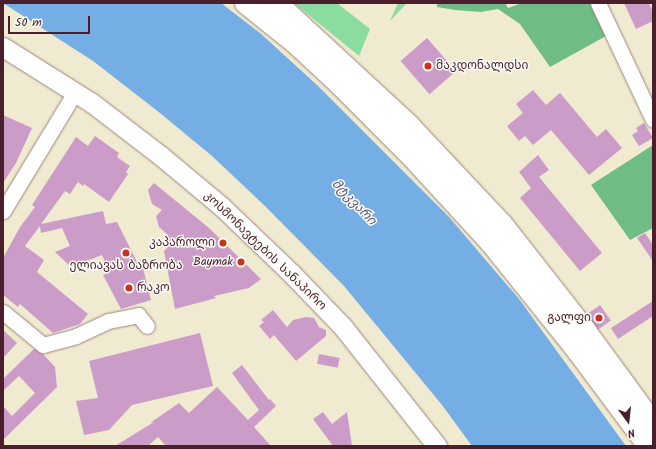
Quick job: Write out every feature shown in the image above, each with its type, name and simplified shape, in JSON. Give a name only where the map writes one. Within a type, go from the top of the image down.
[{"type":"highway","points":[[246,3],[296,43],[339,83],[411,155],[491,242],[580,352],[649,446]]},
{"type":"highway","points":[[276,3],[408,125],[502,225],[644,404],[653,424]]},
{"type":"main road","name":"კოსმონავტების სანაპირო","points":[[3,47],[74,92],[161,156],[221,206],[343,327],[437,446]]},
{"type":"street","points":[[598,3],[653,120]]},
{"type":"street","points":[[3,211],[74,92]]},
{"type":"street","points":[[3,312],[43,344],[76,336],[108,321],[138,315],[147,326]]},
{"type":"green space","points":[[294,3],[337,3],[370,29],[359,56]]},
{"type":"green space","points":[[398,3],[407,3],[390,21]]},
{"type":"green space","points":[[437,3],[505,3],[508,8],[522,3],[591,3],[606,36],[550,67],[520,24],[498,9],[481,12],[455,10],[437,7]]},
{"type":"green space","points":[[653,145],[653,228],[630,240],[591,185]]},
{"type":"water","name":"მტკვარი","points":[[3,3],[221,3],[260,33],[317,85],[449,217],[519,299],[626,446],[472,446],[442,405],[344,286],[266,207],[212,156],[93,61]]},
{"type":"building","points":[[624,3],[649,3],[653,12],[653,21],[636,29]]},
{"type":"building","name":"მაკდონალდსი","points":[[427,38],[456,71],[429,94],[401,61]]},
{"type":"building","points":[[533,90],[546,105],[560,93],[597,137],[606,129],[622,148],[589,175],[551,130],[533,145],[525,136],[519,141],[507,126],[523,113],[516,104]]},
{"type":"building","points":[[3,115],[32,128],[16,163],[3,183]]},
{"type":"building","points":[[644,123],[653,138],[639,146],[632,135],[638,131],[636,128]]},
{"type":"building","points":[[95,136],[119,153],[117,157],[130,166],[126,172],[128,174],[109,202],[84,184],[83,186],[78,182],[70,194],[65,191],[41,224],[103,211],[106,224],[117,222],[137,262],[141,260],[151,300],[121,309],[103,275],[110,272],[102,255],[71,267],[55,252],[70,246],[62,228],[41,233],[40,226],[25,246],[44,260],[37,272],[88,314],[80,324],[53,333],[20,304],[18,307],[3,295],[3,258],[20,227],[35,207],[32,205],[76,137],[88,146]]},
{"type":"building","points":[[538,155],[549,170],[539,177],[602,253],[580,271],[520,198],[531,188],[519,172]]},
{"type":"building","points":[[154,183],[209,228],[261,279],[249,288],[214,296],[216,298],[175,309],[164,251],[170,245],[164,240],[168,235],[159,227],[156,216],[162,210],[152,204],[148,190]]},
{"type":"building","points":[[645,233],[653,245],[653,261],[637,238]]},
{"type":"building","points":[[653,301],[653,316],[618,339],[611,328]]},
{"type":"building","name":"გალფი","points":[[600,305],[611,321],[598,330],[587,314]]},
{"type":"building","points":[[273,310],[287,327],[293,320],[306,317],[314,318],[319,327],[326,330],[326,336],[296,361],[274,335],[270,339],[259,326],[264,322],[261,320]]},
{"type":"building","points":[[3,330],[17,343],[3,358]]},
{"type":"building","points":[[200,333],[213,386],[132,405],[109,430],[84,435],[76,401],[98,398],[89,361]]},
{"type":"building","points":[[34,349],[43,354],[55,367],[57,387],[3,440],[3,406],[12,416],[35,393],[19,376],[3,391],[3,379]]},
{"type":"building","points":[[319,354],[340,358],[338,368],[317,364]]},
{"type":"building","points":[[242,365],[269,400],[270,399],[276,406],[254,427],[271,446],[166,446],[158,437],[148,446],[115,446],[154,422],[150,423],[179,403],[189,413],[217,387],[248,420],[259,410],[232,373]]},
{"type":"building","points":[[323,412],[332,424],[347,412],[352,446],[333,446],[313,419]]},
{"type":"place","name":"მაკდონალდსი","points":[[428,66]]},
{"type":"place","name":"კაპაროლი","points":[[223,243]]},
{"type":"place","name":"ელიავას ბაზრობა","points":[[126,253]]},
{"type":"place","name":"Baymak","points":[[241,262]]},
{"type":"place","name":"რაკო","points":[[129,288]]},
{"type":"place","name":"გალფი","points":[[599,318]]}]
